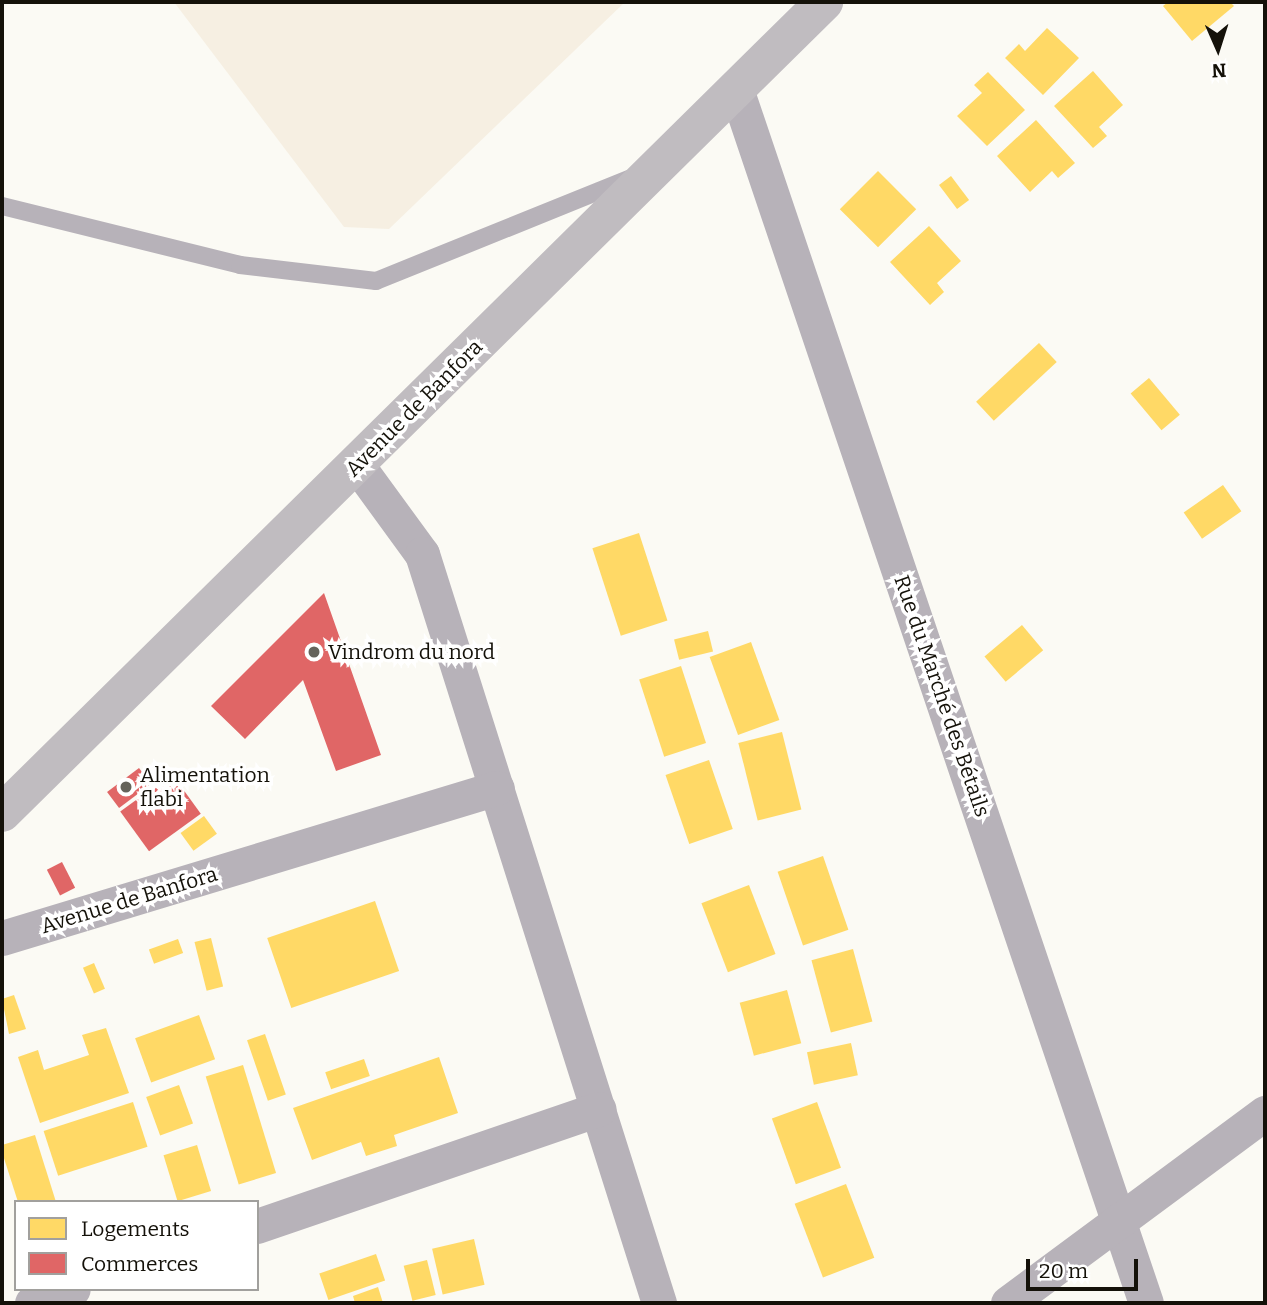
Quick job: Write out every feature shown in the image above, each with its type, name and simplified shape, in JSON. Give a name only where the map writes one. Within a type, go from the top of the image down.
[{"type":"main road","name":"Avenue de Banfora","points":[[2,813],[824,2]]},
{"type":"street","name":"Rue du Marché des Bétails","points":[[736,89],[1146,1303]]},
{"type":"street","points":[[357,465],[422,554],[659,1303]]},
{"type":"street","name":"Avenue de Banfora","points":[[2,938],[497,788]]},
{"type":"street","points":[[259,1225],[598,1109]]},
{"type":"street","points":[[1008,1303],[1265,1113]]},
{"type":"street","points":[[32,1303],[67,1291]]},
{"type":"lane","points":[[2,206],[240,265],[376,281],[655,169]]},
{"type":"shaded area","points":[[174,2],[625,2],[389,229],[344,227]]},
{"type":"building: Logements","points":[[1168,2],[1230,2],[1234,6],[1192,41],[1163,6]]},
{"type":"building: Logements","points":[[1047,28],[1079,58],[1043,95],[1005,58],[1019,44],[1025,51]]},
{"type":"building: Logements","points":[[1093,71],[1123,105],[1099,127],[1107,136],[1093,148],[1054,106]]},
{"type":"building: Logements","points":[[988,72],[1025,110],[987,146],[957,116],[982,93],[974,85]]},
{"type":"building: Logements","points":[[1036,120],[1075,163],[1058,178],[1052,171],[1030,192],[997,156]]},
{"type":"building: Logements","points":[[878,171],[916,209],[878,247],[840,209]]},
{"type":"building: Logements","points":[[951,176],[969,200],[957,209],[939,185]]},
{"type":"building: Logements","points":[[929,226],[961,261],[937,283],[944,292],[930,305],[890,262]]},
{"type":"building: Logements","points":[[1039,343],[1057,362],[994,421],[976,402]]},
{"type":"building: Logements","points":[[1149,378],[1180,415],[1161,430],[1131,393]]},
{"type":"building: Logements","points":[[1223,485],[1241,511],[1202,539],[1184,513]]},
{"type":"building: Logements","points":[[639,533],[667,620],[621,636],[592,548]]},
{"type":"building: Logements","points":[[1022,625],[1043,650],[1006,682],[984,656]]},
{"type":"building: Logements","points":[[708,631],[713,651],[679,660],[674,639]]},
{"type":"building: Logements","points":[[751,642],[779,720],[738,735],[710,657]]},
{"type":"building: Logements","points":[[681,666],[706,743],[664,757],[639,680]]},
{"type":"building: Logements","points":[[782,732],[801,810],[758,821],[738,743]]},
{"type":"building: Logements","points":[[709,760],[733,829],[689,844],[666,775]]},
{"type":"building: Logements","points":[[204,816],[217,834],[193,851],[181,833]]},
{"type":"building: Logements","points":[[823,856],[848,930],[803,945],[778,872]]},
{"type":"building: Logements","points":[[749,885],[776,954],[728,972],[701,903]]},
{"type":"building: Logements","points":[[375,901],[399,971],[291,1008],[267,938]]},
{"type":"building: Logements","points":[[211,938],[223,987],[207,991],[195,942]]},
{"type":"building: Logements","points":[[178,939],[183,953],[154,964],[149,950]]},
{"type":"building: Logements","points":[[853,949],[872,1021],[831,1033],[811,960]]},
{"type":"building: Logements","points":[[94,963],[105,989],[94,993],[83,968]]},
{"type":"building: Logements","points":[[787,990],[801,1043],[754,1056],[740,1003]]},
{"type":"building: Logements","points":[[14,995],[26,1029],[9,1034],[2,999]]},
{"type":"building: Logements","points":[[199,1015],[215,1059],[151,1082],[135,1038]]},
{"type":"building: Logements","points":[[106,1028],[129,1093],[40,1123],[18,1057],[38,1050],[44,1070],[89,1055],[82,1035]]},
{"type":"building: Logements","points":[[265,1034],[286,1095],[268,1101],[247,1040]]},
{"type":"building: Logements","points":[[851,1043],[858,1075],[814,1085],[807,1052]]},
{"type":"building: Logements","points":[[439,1057],[458,1113],[394,1135],[397,1146],[366,1156],[361,1142],[312,1160],[293,1108]]},
{"type":"building: Logements","points":[[364,1059],[370,1076],[331,1089],[325,1072]]},
{"type":"building: Logements","points":[[243,1065],[276,1173],[239,1184],[206,1076]]},
{"type":"building: Logements","points":[[179,1085],[193,1124],[160,1135],[146,1097]]},
{"type":"building: Logements","points":[[133,1102],[148,1147],[58,1176],[44,1131]]},
{"type":"building: Logements","points":[[817,1102],[841,1168],[796,1184],[772,1118]]},
{"type":"building: Logements","points":[[35,1135],[55,1200],[17,1200],[2,1145]]},
{"type":"building: Logements","points":[[197,1145],[211,1191],[177,1200],[164,1155]]},
{"type":"building: Logements","points":[[846,1184],[874,1258],[823,1277],[795,1204]]},
{"type":"building: Logements","points":[[474,1239],[485,1285],[443,1294],[432,1249]]},
{"type":"building: Logements","points":[[376,1254],[385,1280],[328,1300],[319,1274]]},
{"type":"building: Logements","points":[[427,1260],[436,1295],[412,1301],[404,1266]]},
{"type":"building: Logements","points":[[378,1287],[383,1303],[355,1303],[353,1296]]},
{"type":"building: Commerces","points":[[324,593],[381,755],[336,771],[303,680],[245,739],[211,706]]},
{"type":"building: Commerces","points":[[139,768],[151,784],[119,808],[107,792]]},
{"type":"building: Commerces","points":[[172,774],[201,814],[149,851],[120,812]]},
{"type":"building: Commerces","points":[[62,862],[75,888],[60,896],[47,870]]},
{"type":"place","name":"Vindrom du nord","points":[[314,652]]},
{"type":"place","name":"Alimentation flabi","points":[[126,787]]}]
